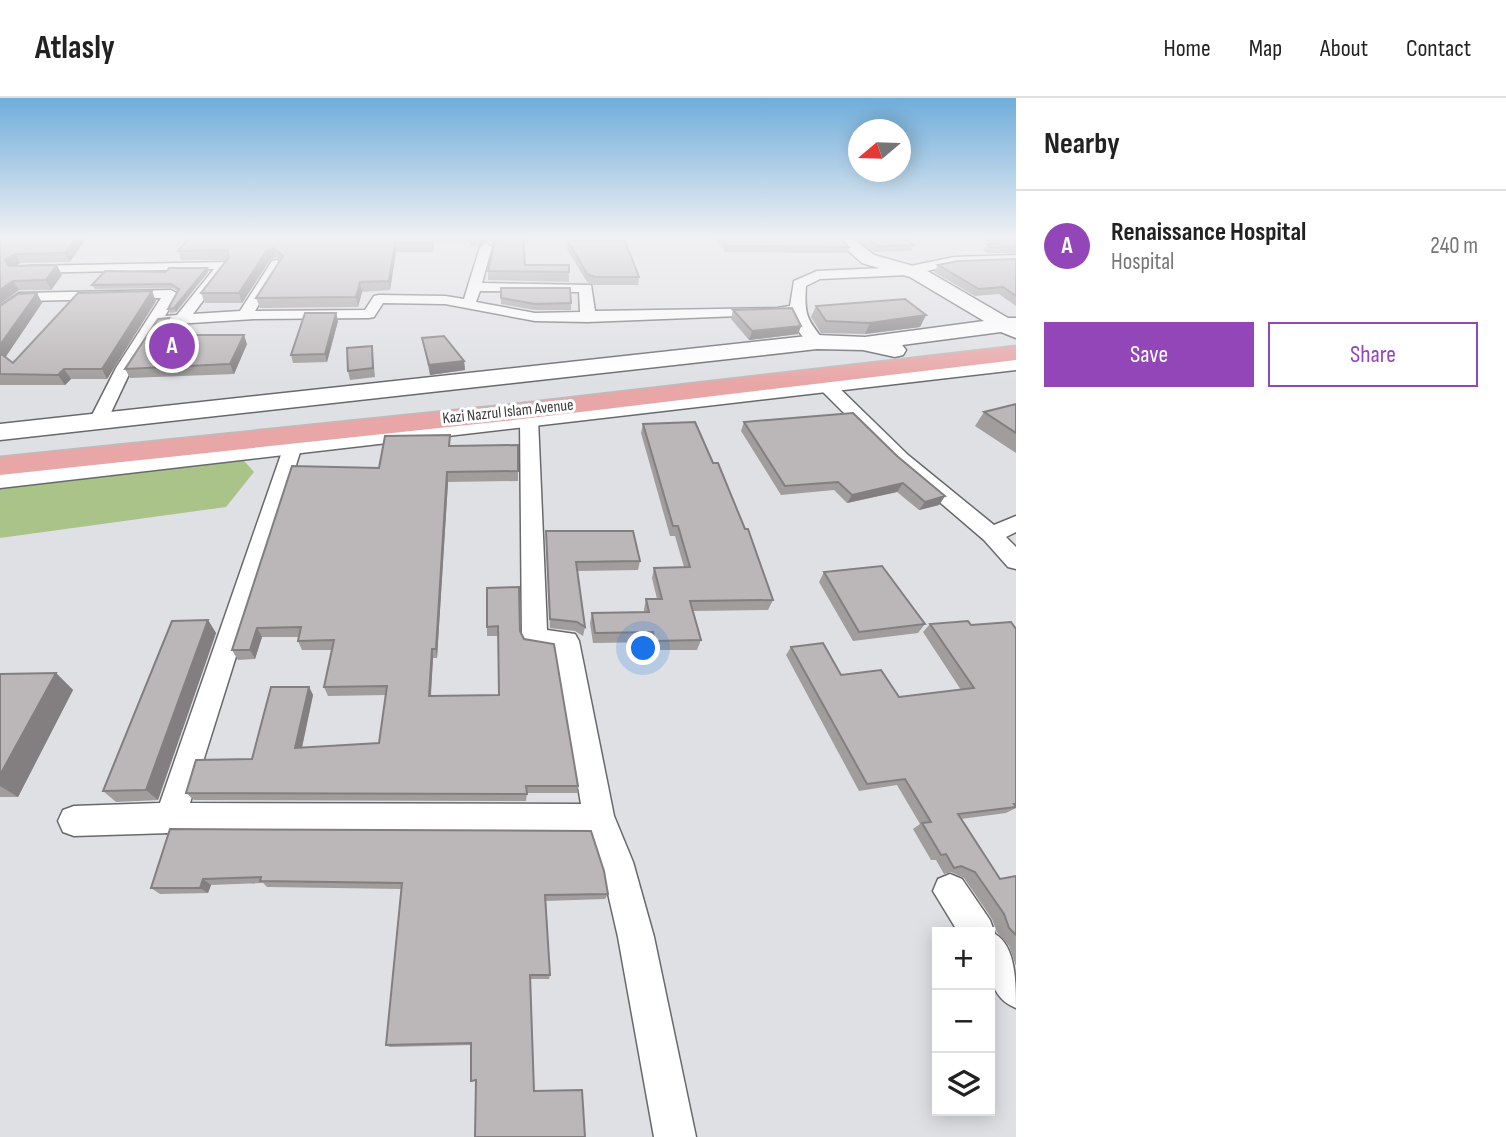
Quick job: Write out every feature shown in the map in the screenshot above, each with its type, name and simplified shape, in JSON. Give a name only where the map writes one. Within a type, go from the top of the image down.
[{"type":"main road","name":"Kazi Nazrul Islam Avenue","points":[[0,448],[895,350],[1013,330]]},
{"type":"main road","name":"Kazi Nazrul Islam Avenue","points":[[0,466],[518,411],[1016,353]]},
{"type":"street","points":[[182,319],[207,285]]},
{"type":"street","points":[[244,317],[264,285]]},
{"type":"street","points":[[799,285],[797,309],[802,325],[817,342]]},
{"type":"street","points":[[942,285],[1013,330]]},
{"type":"street","points":[[470,303],[476,286],[586,288],[588,318]]},
{"type":"street","points":[[0,314],[19,298],[171,294],[124,368],[98,421]]},
{"type":"street","points":[[155,321],[369,314],[379,299],[445,300],[535,317],[588,318],[797,309]]},
{"type":"street","points":[[0,432],[817,342],[863,343],[1013,330]]},
{"type":"street","points":[[863,343],[895,350]]},
{"type":"street","points":[[0,479],[1016,363]]},
{"type":"street","points":[[826,385],[901,458],[992,535],[1016,561]]},
{"type":"street","points":[[530,419],[535,640],[566,641],[598,820],[612,846],[632,920],[653,1011],[675,1137]]},
{"type":"street","points":[[170,818],[293,446]]},
{"type":"street","points":[[992,535],[1016,523]]},
{"type":"street","points":[[74,821],[170,818],[598,820]]},
{"type":"street","points":[[950,891],[975,927]]},
{"type":"street","points":[[995,958],[1016,990]]},
{"type":"green space","points":[[237,453],[254,472],[226,507],[0,538],[0,486]]},
{"type":"building","points":[[173,285],[193,285],[174,308],[168,309],[179,289]]},
{"type":"building","points":[[207,285],[244,285],[239,293],[201,293]]},
{"type":"building","points":[[264,285],[359,285],[356,297],[256,298]]},
{"type":"building","points":[[973,285],[1016,285],[1016,296],[1003,287],[979,289]]},
{"type":"building","points":[[501,288],[570,288],[571,303],[535,304],[501,298]]},
{"type":"building","points":[[152,291],[102,369],[64,369],[58,375],[0,374],[0,353],[13,363],[78,293]]},
{"type":"building","points":[[37,293],[0,345],[0,306],[18,294]]},
{"type":"building","points":[[905,299],[926,315],[870,323],[826,321],[816,306]]},
{"type":"building","points":[[792,308],[801,326],[752,331],[733,310]]},
{"type":"building","points":[[305,313],[336,313],[325,354],[291,355]]},
{"type":"building","points":[[169,318],[155,335],[244,335],[230,364],[125,369],[158,319]]},
{"type":"building","points":[[444,336],[464,361],[429,365],[422,338]]},
{"type":"building","points":[[372,346],[373,368],[348,371],[347,348]]},
{"type":"building","points":[[1016,404],[1016,433],[984,412]]},
{"type":"building","points":[[853,413],[897,456],[945,496],[925,502],[903,483],[852,495],[838,482],[785,486],[744,422]]},
{"type":"building","points":[[695,422],[713,463],[718,463],[745,529],[748,529],[773,600],[690,601],[701,640],[655,641],[653,632],[595,633],[592,613],[649,612],[646,599],[662,599],[654,568],[690,567],[678,526],[673,526],[643,424]]},
{"type":"building","points":[[450,435],[449,446],[518,445],[518,471],[447,472],[436,649],[432,649],[429,696],[499,695],[498,626],[487,627],[487,588],[519,587],[520,631],[524,639],[554,644],[578,786],[526,786],[527,794],[186,793],[196,760],[252,759],[271,687],[309,687],[295,748],[379,743],[387,686],[324,687],[334,640],[298,641],[301,627],[257,628],[250,650],[232,650],[292,466],[379,468],[385,436]]},
{"type":"building","points":[[546,531],[633,531],[640,561],[576,562],[585,627],[577,622],[550,619]]},
{"type":"building","points":[[882,566],[925,624],[859,632],[824,572]]},
{"type":"building","points":[[208,620],[146,790],[103,791],[172,621]]},
{"type":"building","points":[[968,621],[971,625],[1011,622],[1016,629],[1016,807],[958,814],[1000,879],[1016,876],[1016,935],[975,872],[961,866],[954,868],[946,854],[941,855],[922,823],[931,822],[905,779],[867,784],[791,647],[823,643],[841,675],[881,670],[899,697],[974,688],[930,624]]},
{"type":"building","points":[[56,673],[0,775],[0,674]]},
{"type":"building","points":[[170,829],[591,831],[604,871],[608,894],[545,895],[550,975],[530,975],[534,1091],[582,1090],[585,1137],[475,1137],[476,1080],[471,1081],[471,1043],[386,1045],[402,883],[260,881],[261,877],[203,879],[200,888],[151,888]]},
{"type":"place","name":"Renaissance Hospital","points":[[172,346]]}]
